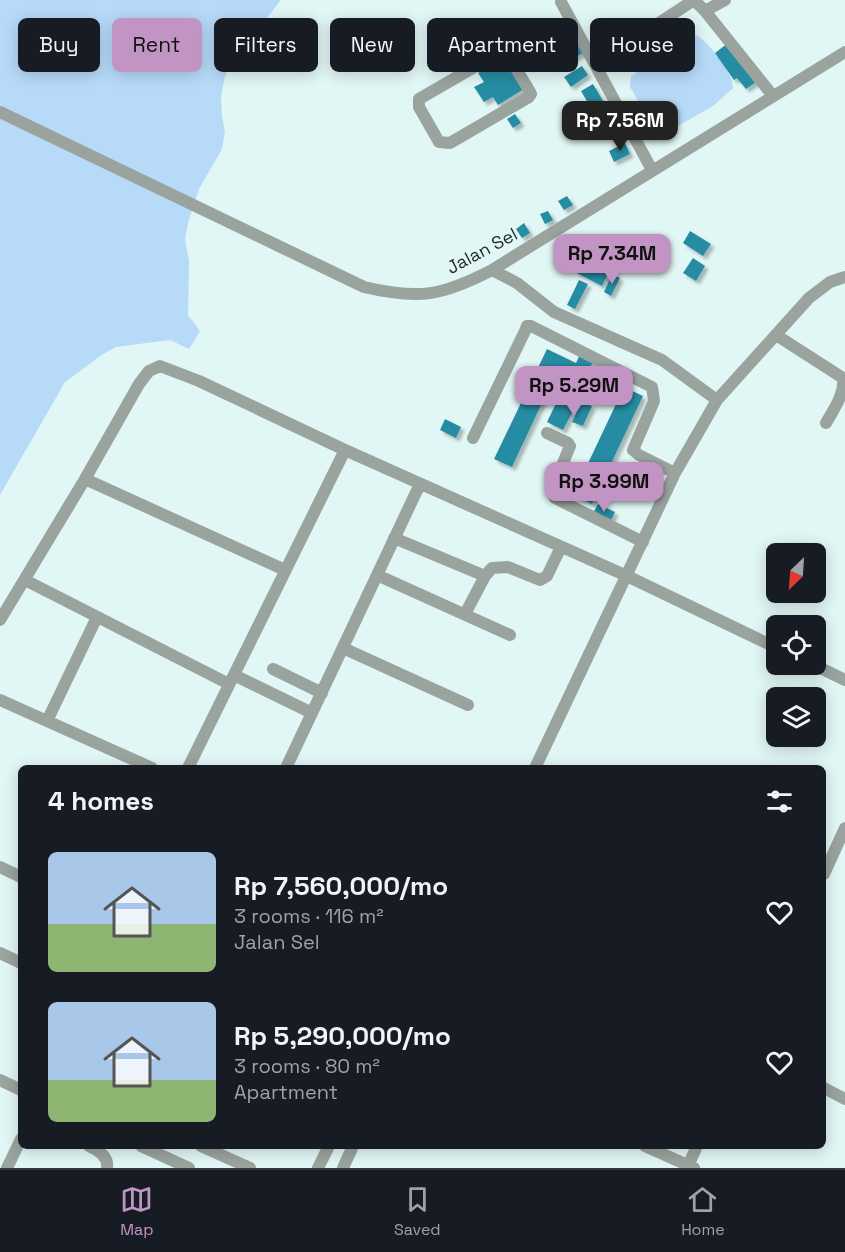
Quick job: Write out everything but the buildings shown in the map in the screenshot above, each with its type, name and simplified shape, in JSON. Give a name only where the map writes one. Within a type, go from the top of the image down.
[{"type":"street","points":[[667,18],[694,0],[773,96]]},
{"type":"street","points":[[705,11],[725,0]]},
{"type":"street","points":[[561,2],[570,18]]},
{"type":"street","points":[[578,33],[590,54]]},
{"type":"street","points":[[502,51],[505,51],[515,67],[530,92],[526,99],[450,143],[439,142],[418,107],[419,99],[502,51]]},
{"type":"street","name":"Jalan Sel","points":[[0,112],[364,286],[389,293],[415,295],[460,287],[492,270],[845,52]]},
{"type":"street","points":[[600,72],[652,170]]},
{"type":"street","points":[[515,256],[517,282]]},
{"type":"street","points":[[492,270],[517,282],[554,312],[662,360],[717,400]]},
{"type":"street","points":[[536,765],[675,473],[717,400],[809,298],[830,282],[845,277]]},
{"type":"street","points":[[546,333],[554,312]]},
{"type":"street","points":[[473,438],[527,327],[531,326],[652,387],[654,401],[633,450],[675,473]]},
{"type":"street","points":[[776,335],[843,378],[844,385],[840,397],[826,423]]},
{"type":"street","points":[[0,620],[139,384],[149,371],[160,366],[199,381],[345,450],[627,576],[766,643]]},
{"type":"street","points":[[547,434],[570,446],[552,490],[555,498],[643,542]]},
{"type":"street","points":[[189,765],[345,450]]},
{"type":"street","points":[[85,479],[285,570]]},
{"type":"street","points":[[287,765],[420,484]]},
{"type":"street","points":[[394,538],[484,576]]},
{"type":"street","points":[[465,614],[484,576],[492,568],[502,566],[540,580],[546,576],[561,547]]},
{"type":"street","points":[[377,575],[510,634]]},
{"type":"street","points":[[25,580],[97,617],[312,713]]},
{"type":"street","points":[[47,721],[97,617]]},
{"type":"street","points":[[343,648],[468,705]]},
{"type":"street","points":[[273,669],[322,693]]},
{"type":"street","points":[[826,671],[845,680]]},
{"type":"street","points":[[0,700],[145,765]]},
{"type":"street","points":[[826,870],[845,828]]},
{"type":"street","points":[[0,867],[18,876]]},
{"type":"street","points":[[0,953],[18,962]]},
{"type":"street","points":[[0,1080],[18,1089]]},
{"type":"street","points":[[826,1089],[845,1099]]},
{"type":"street","points":[[7,1168],[18,1145]]},
{"type":"street","points":[[96,1149],[108,1164],[107,1168]]},
{"type":"street","points":[[146,1149],[167,1163],[189,1168]]},
{"type":"street","points":[[208,1149],[250,1168]]},
{"type":"street","points":[[318,1168],[328,1149]]},
{"type":"street","points":[[343,1168],[352,1149]]},
{"type":"street","points":[[651,1149],[690,1167],[696,1149]]},
{"type":"water","points":[[0,0],[281,0],[267,18],[214,18],[214,72],[227,72],[221,97],[225,131],[222,149],[199,189],[185,239],[189,261],[188,315],[200,331],[189,349],[170,340],[116,347],[65,382],[0,495]]},
{"type":"water","points":[[695,36],[707,44],[720,59],[733,88],[713,106],[666,133],[657,133],[630,87],[631,76],[637,72],[695,72]]}]
